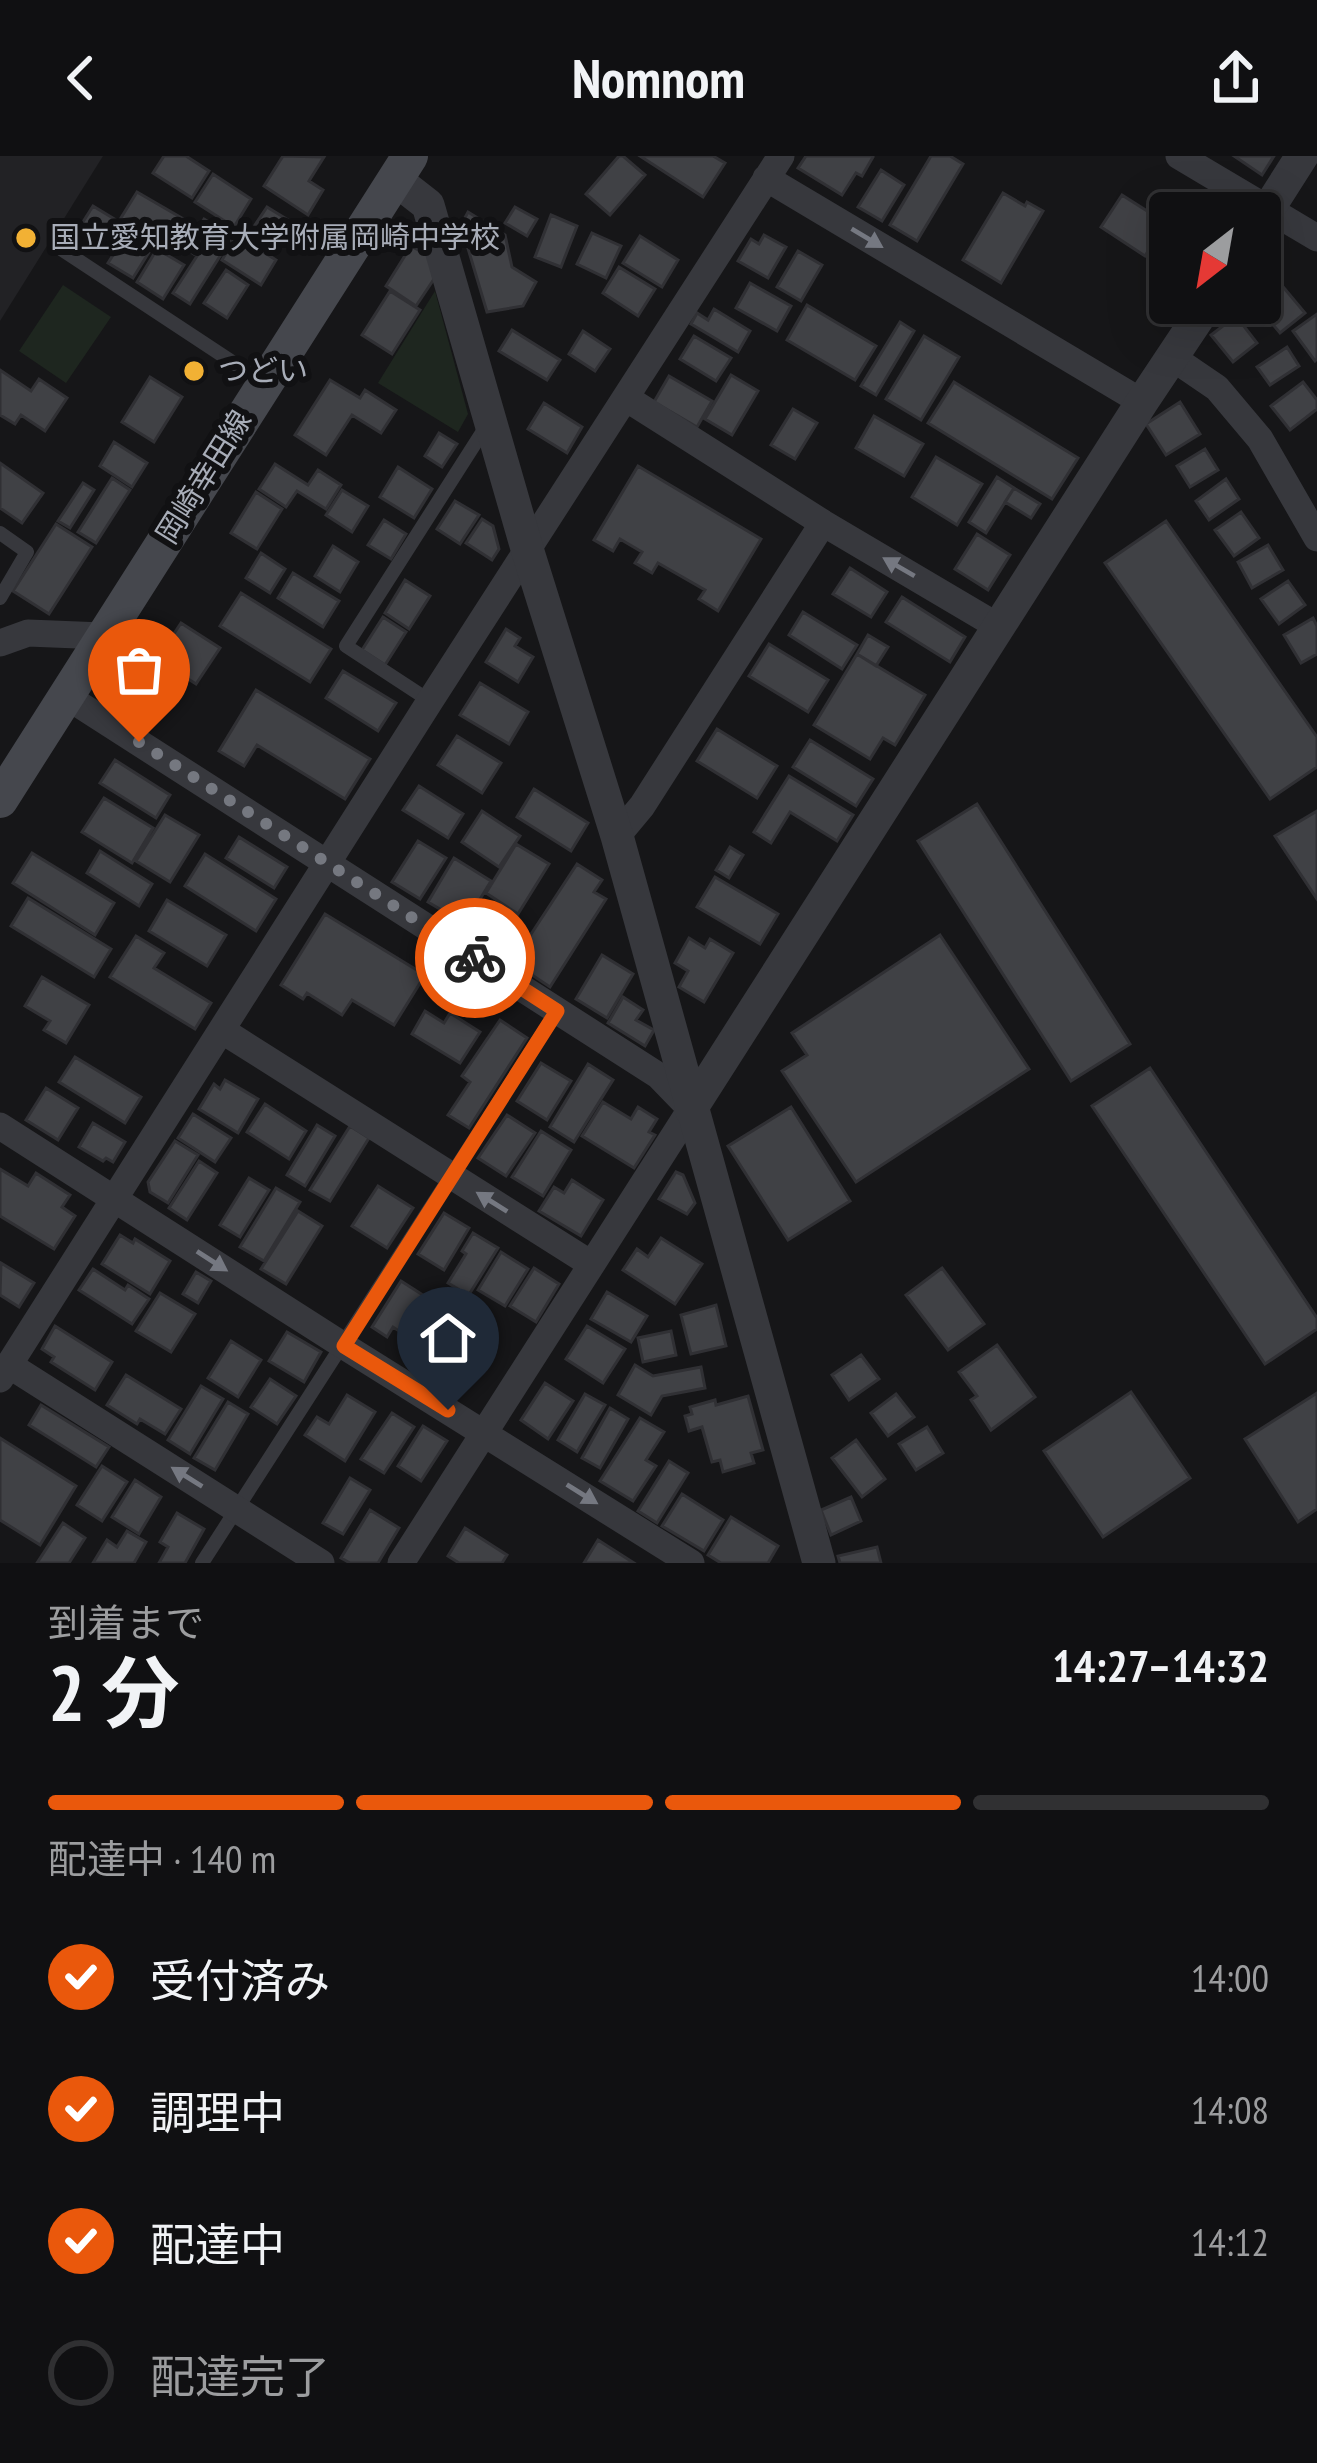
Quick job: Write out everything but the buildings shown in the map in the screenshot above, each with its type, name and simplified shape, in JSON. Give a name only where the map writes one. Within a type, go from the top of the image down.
[{"type":"main road","name":"岡崎幸田線","points":[[0,800],[403,168]]},
{"type":"street","points":[[1179,156],[1230,192]]},
{"type":"street","points":[[1279,192],[1302,156]]},
{"type":"street","points":[[321,1563],[5,1372],[773,167],[1142,402]]},
{"type":"street","points":[[403,168],[428,205],[616,836],[819,1563]]},
{"type":"street","points":[[1281,223],[1317,238]]},
{"type":"street","points":[[401,1563],[1195,324]]},
{"type":"street","points":[[1173,358],[1216,388],[1260,439],[1317,538]]},
{"type":"street","points":[[626,398],[823,523],[1000,626]]},
{"type":"street","points":[[616,836],[642,806],[823,523]]},
{"type":"street","points":[[0,643],[14,630],[103,636]]},
{"type":"street","points":[[66,696],[659,1076],[691,1108]]},
{"type":"street","points":[[223,1031],[591,1264]]},
{"type":"street","points":[[0,1126],[691,1563]]},
{"type":"lane","points":[[58,247],[264,383]]},
{"type":"lane","points":[[430,700],[346,646],[491,418]]},
{"type":"lane","points":[[0,533],[27,552],[0,598]]},
{"type":"lane","points":[[202,1563],[557,1011]]},
{"type":"shaded area","name":"国立愛知教育大学附属岡崎中学校","points":[[0,156],[103,156],[0,321]]},
{"type":"shaded area","points":[[63,285],[111,317],[66,383],[19,351]]},
{"type":"shaded area","points":[[435,291],[468,414],[458,432],[378,383]]},
{"type":"way so far","points":[[139,742],[475,958]]},
{"type":"place","name":"国立愛知教育大学附属岡崎中学校","points":[[26,238]]},
{"type":"place","name":"つどい","points":[[194,371]]},
{"type":"route","points":[[448,1410],[344,1346],[557,1011],[475,958]]}]
